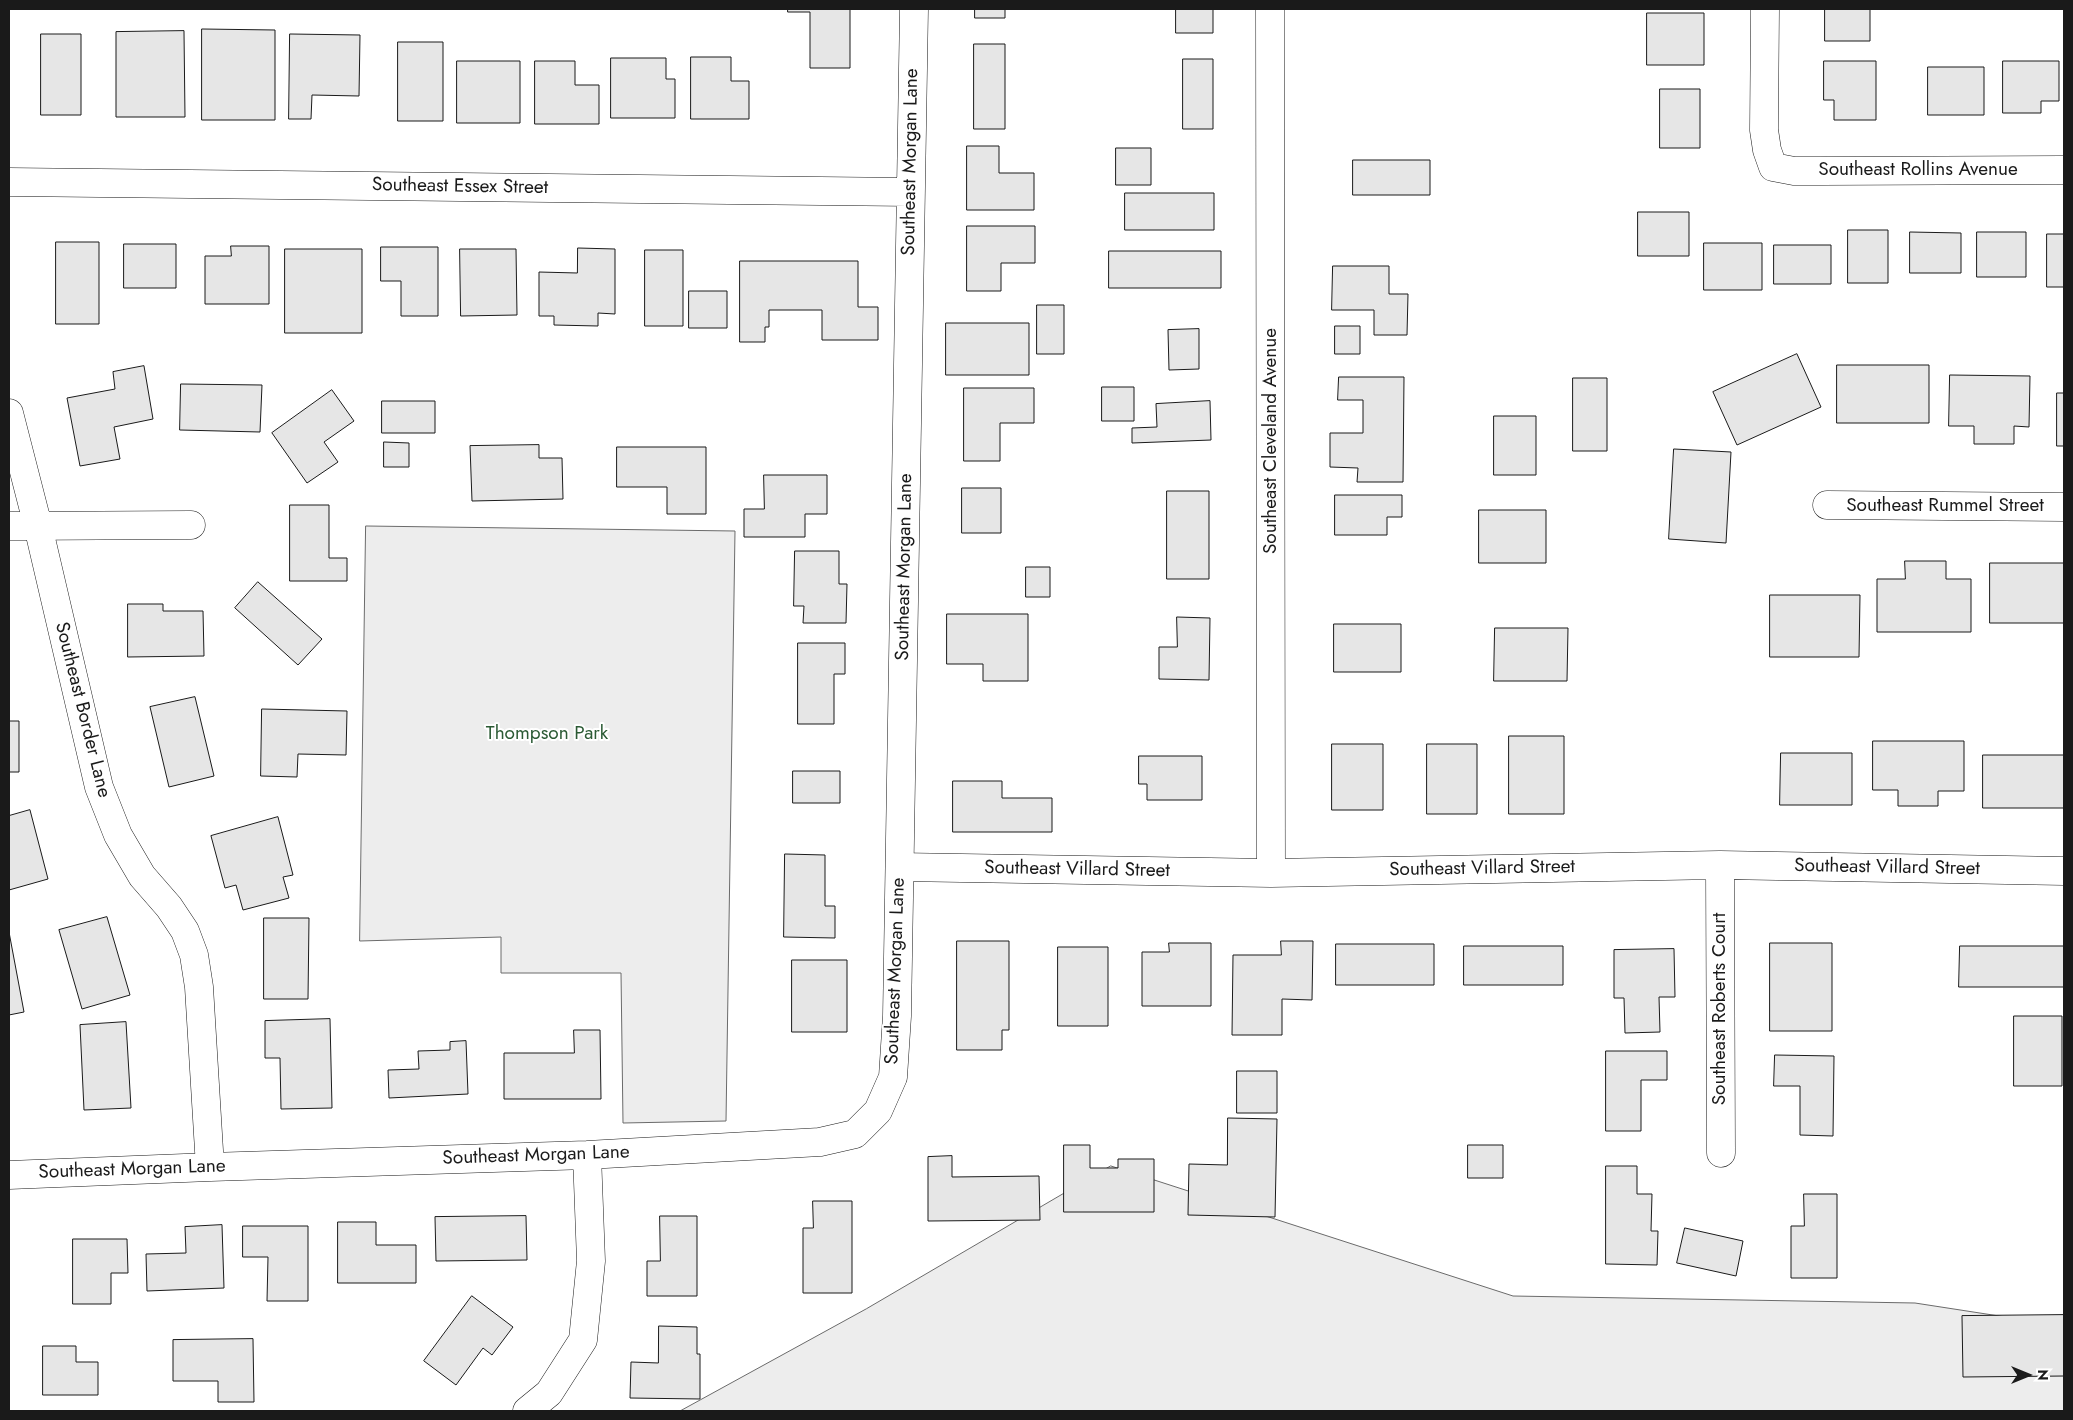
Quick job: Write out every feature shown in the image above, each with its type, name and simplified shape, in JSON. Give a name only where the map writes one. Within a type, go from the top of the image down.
[{"type":"street","name":"Southeast Morgan Lane","points":[[9,1175],[586,1155],[820,1142],[855,1134],[878,1111],[893,1077],[897,1016],[914,9]]},
{"type":"street","name":"Southeast Cleveland Avenue","points":[[1270,9],[1271,872]]},
{"type":"street","name":"Southeast Rollins Avenue","points":[[1765,9],[1764,130],[1767,150],[1773,167],[1794,171],[2064,170]]},
{"type":"street","name":"Southeast Essex Street","points":[[9,182],[910,192]]},
{"type":"street","name":"Southeast Border Lane","points":[[9,413],[38,526],[99,787],[118,835],[142,876],[169,907],[185,931],[194,955],[199,987],[210,1167]]},
{"type":"street","name":"Southeast Rummel Street","points":[[1826,505],[2064,507]]},
{"type":"street","points":[[9,526],[191,525]]},
{"type":"street","name":"Southeast Villard Street","points":[[900,867],[1271,872],[1720,865],[2064,871]]},
{"type":"street","name":"Southeast Roberts Court","points":[[1720,865],[1721,1153]]},
{"type":"street","points":[[527,1411],[550,1393],[583,1340],[591,1261],[586,1155]]},
{"type":"shaded area","name":"Thompson Park","points":[[366,526],[735,531],[726,1121],[623,1123],[621,973],[501,973],[501,937],[360,941]]},
{"type":"shaded area","points":[[1111,1166],[1513,1296],[1915,1303],[2064,1326],[2064,1411],[680,1411],[866,1309]]},
{"type":"building","points":[[788,9],[850,9],[850,68],[810,68],[810,12],[788,12]]},
{"type":"building","points":[[975,9],[1005,9],[1005,18],[975,18]]},
{"type":"building","points":[[1176,9],[1213,9],[1213,33],[1176,33]]},
{"type":"building","points":[[1825,9],[1870,9],[1870,41],[1825,41]]},
{"type":"building","points":[[1647,13],[1704,13],[1704,65],[1647,65]]},
{"type":"building","points":[[202,29],[275,30],[275,120],[202,120]]},
{"type":"building","points":[[184,31],[185,117],[116,117],[116,32]]},
{"type":"building","points":[[41,34],[81,34],[81,115],[41,115]]},
{"type":"building","points":[[290,34],[360,35],[359,96],[312,95],[311,119],[289,119]]},
{"type":"building","points":[[398,42],[443,42],[443,121],[398,121]]},
{"type":"building","points":[[974,44],[1005,44],[1005,129],[974,129]]},
{"type":"building","points":[[691,57],[731,57],[731,81],[749,81],[749,119],[691,119]]},
{"type":"building","points":[[611,58],[666,58],[666,79],[675,79],[675,118],[611,118]]},
{"type":"building","points":[[1183,59],[1213,59],[1213,129],[1183,129]]},
{"type":"building","points":[[457,61],[520,61],[520,123],[457,123]]},
{"type":"building","points":[[535,61],[575,61],[575,85],[599,85],[599,124],[535,124]]},
{"type":"building","points":[[1824,61],[1876,61],[1876,120],[1834,120],[1834,100],[1824,100]]},
{"type":"building","points":[[2003,61],[2059,61],[2059,101],[2041,101],[2041,113],[2003,113]]},
{"type":"building","points":[[1928,67],[1984,67],[1984,115],[1928,115]]},
{"type":"building","points":[[1660,89],[1700,89],[1700,148],[1660,148]]},
{"type":"building","points":[[967,146],[999,146],[999,173],[1034,173],[1034,210],[967,210]]},
{"type":"building","points":[[1116,148],[1151,148],[1151,185],[1116,185]]},
{"type":"building","points":[[1353,160],[1430,160],[1430,195],[1353,195]]},
{"type":"building","points":[[1125,193],[1214,193],[1214,230],[1125,230]]},
{"type":"building","points":[[1638,212],[1689,212],[1689,256],[1638,256]]},
{"type":"building","points":[[967,226],[1035,226],[1035,263],[1001,263],[1001,291],[967,291]]},
{"type":"building","points":[[1848,230],[1888,230],[1888,283],[1848,283]]},
{"type":"building","points":[[1910,232],[1961,233],[1961,273],[1910,273]]},
{"type":"building","points":[[1977,232],[2026,232],[2026,277],[1977,277]]},
{"type":"building","points":[[2047,234],[2064,234],[2064,287],[2047,287]]},
{"type":"building","points":[[56,242],[99,242],[99,324],[56,324]]},
{"type":"building","points":[[1704,243],[1762,243],[1762,290],[1704,290]]},
{"type":"building","points":[[124,244],[176,244],[176,288],[124,288]]},
{"type":"building","points":[[1774,245],[1831,245],[1831,284],[1774,284]]},
{"type":"building","points":[[231,246],[269,246],[269,304],[205,304],[205,256],[231,256]]},
{"type":"building","points":[[381,247],[438,247],[438,316],[401,316],[401,281],[381,281]]},
{"type":"building","points":[[578,248],[615,249],[615,314],[598,313],[598,326],[554,325],[554,316],[539,316],[539,272],[577,273]]},
{"type":"building","points":[[285,249],[362,249],[362,333],[285,333]]},
{"type":"building","points":[[460,249],[516,249],[517,315],[461,316]]},
{"type":"building","points":[[645,250],[683,250],[683,326],[645,326]]},
{"type":"building","points":[[1109,251],[1221,251],[1221,288],[1109,288]]},
{"type":"building","points":[[740,261],[858,261],[858,307],[878,307],[878,340],[822,340],[822,310],[769,310],[769,327],[765,327],[765,342],[740,342]]},
{"type":"building","points":[[1333,266],[1389,266],[1389,294],[1408,294],[1407,335],[1374,335],[1374,310],[1332,310]]},
{"type":"building","points":[[689,291],[727,291],[727,328],[689,328]]},
{"type":"building","points":[[1037,305],[1064,305],[1064,354],[1037,354]]},
{"type":"building","points":[[946,323],[1029,323],[1029,375],[946,375]]},
{"type":"building","points":[[1335,326],[1360,326],[1360,354],[1335,354]]},
{"type":"building","points":[[1199,329],[1199,369],[1169,370],[1168,330]]},
{"type":"building","points":[[1797,354],[1821,407],[1737,445],[1713,392]]},
{"type":"building","points":[[1837,365],[1929,365],[1929,423],[1837,423]]},
{"type":"building","points":[[144,366],[153,419],[114,427],[120,459],[80,466],[67,398],[115,389],[113,372]]},
{"type":"building","points":[[1950,375],[2030,376],[2029,427],[2014,426],[2014,444],[1974,444],[1974,426],[1949,426]]},
{"type":"building","points":[[1339,377],[1404,377],[1403,482],[1357,482],[1358,468],[1330,467],[1330,433],[1363,433],[1363,400],[1338,400]]},
{"type":"building","points":[[1573,378],[1607,378],[1607,451],[1573,451]]},
{"type":"building","points":[[181,384],[262,385],[260,432],[180,430]]},
{"type":"building","points":[[1102,387],[1134,387],[1134,421],[1102,421]]},
{"type":"building","points":[[964,388],[1034,388],[1034,423],[1000,423],[1000,461],[964,461]]},
{"type":"building","points":[[332,390],[354,421],[324,442],[338,462],[307,483],[272,433]]},
{"type":"building","points":[[2057,393],[2064,393],[2064,446],[2057,446]]},
{"type":"building","points":[[382,401],[435,401],[435,433],[382,433]]},
{"type":"building","points":[[1210,401],[1211,440],[1132,443],[1132,428],[1157,427],[1156,404]]},
{"type":"building","points":[[1494,416],[1536,416],[1536,475],[1494,475]]},
{"type":"building","points":[[384,442],[409,443],[409,467],[384,467]]},
{"type":"building","points":[[539,445],[539,458],[562,458],[563,499],[472,501],[470,446]]},
{"type":"building","points":[[617,447],[706,447],[706,514],[667,514],[667,487],[617,487]]},
{"type":"building","points":[[1674,449],[1731,452],[1726,543],[1669,539]]},
{"type":"building","points":[[764,475],[827,475],[827,514],[805,514],[805,537],[744,537],[744,509],[764,509]]},
{"type":"building","points":[[962,488],[1001,488],[1001,533],[962,533]]},
{"type":"building","points":[[1167,491],[1209,491],[1209,579],[1167,579]]},
{"type":"building","points":[[1335,495],[1402,495],[1402,517],[1387,517],[1387,535],[1335,535]]},
{"type":"building","points":[[290,505],[329,505],[329,558],[347,558],[347,581],[290,581]]},
{"type":"building","points":[[1479,510],[1546,510],[1546,563],[1479,563]]},
{"type":"building","points":[[795,551],[839,551],[839,584],[847,584],[846,623],[803,623],[804,606],[794,606]]},
{"type":"building","points":[[1905,561],[1946,561],[1946,579],[1971,579],[1971,632],[1877,632],[1877,579],[1905,579]]},
{"type":"building","points":[[1990,563],[2064,563],[2064,623],[1990,623]]},
{"type":"building","points":[[1026,567],[1050,567],[1050,597],[1026,597]]},
{"type":"building","points":[[258,582],[322,639],[298,665],[235,608]]},
{"type":"building","points":[[1770,595],[1860,595],[1859,657],[1770,657]]},
{"type":"building","points":[[128,604],[163,604],[163,611],[203,611],[204,656],[128,657]]},
{"type":"building","points":[[947,614],[1028,614],[1028,681],[983,681],[983,664],[947,664]]},
{"type":"building","points":[[1177,617],[1210,618],[1209,680],[1159,679],[1159,647],[1177,647]]},
{"type":"building","points":[[1334,624],[1401,624],[1401,672],[1334,672]]},
{"type":"building","points":[[1495,628],[1568,628],[1567,681],[1494,681]]},
{"type":"building","points":[[798,643],[845,643],[845,674],[834,674],[834,724],[798,724]]},
{"type":"building","points":[[195,697],[214,776],[169,787],[150,707]]},
{"type":"building","points":[[262,709],[347,711],[346,755],[298,754],[297,777],[261,776]]},
{"type":"building","points":[[9,721],[19,721],[19,772],[9,772]]},
{"type":"building","points":[[1509,736],[1564,736],[1564,814],[1509,814]]},
{"type":"building","points":[[1873,741],[1964,741],[1964,791],[1938,791],[1938,806],[1898,806],[1898,790],[1873,790]]},
{"type":"building","points":[[1332,744],[1383,744],[1383,810],[1332,810]]},
{"type":"building","points":[[1427,744],[1477,744],[1477,814],[1427,814]]},
{"type":"building","points":[[1781,753],[1852,753],[1852,805],[1780,805]]},
{"type":"building","points":[[1983,755],[2064,755],[2064,808],[1983,808]]},
{"type":"building","points":[[1139,756],[1202,756],[1202,800],[1147,800],[1147,784],[1139,784]]},
{"type":"building","points":[[793,771],[840,771],[840,803],[793,803]]},
{"type":"building","points":[[953,781],[1002,781],[1002,798],[1052,798],[1052,832],[953,832]]},
{"type":"building","points":[[30,810],[48,879],[9,890],[9,816]]},
{"type":"building","points":[[278,817],[293,875],[283,877],[289,898],[243,910],[236,885],[225,888],[211,836]]},
{"type":"building","points":[[785,854],[825,855],[825,906],[835,906],[835,938],[784,937]]},
{"type":"building","points":[[107,917],[130,995],[82,1009],[59,930]]},
{"type":"building","points":[[264,918],[309,918],[308,999],[264,999]]},
{"type":"building","points":[[9,932],[24,1012],[9,1015]]},
{"type":"building","points":[[957,941],[1009,941],[1009,1030],[1002,1030],[1002,1050],[957,1050]]},
{"type":"building","points":[[1281,941],[1313,941],[1312,1000],[1282,999],[1282,1035],[1232,1035],[1233,955],[1281,955]]},
{"type":"building","points":[[1169,943],[1211,943],[1211,1006],[1142,1006],[1142,952],[1169,952]]},
{"type":"building","points":[[1770,943],[1832,943],[1832,1031],[1770,1031]]},
{"type":"building","points":[[1336,944],[1434,944],[1434,985],[1336,985]]},
{"type":"building","points":[[1464,946],[1563,946],[1563,985],[1464,985]]},
{"type":"building","points":[[1960,946],[2064,946],[2064,987],[1959,987]]},
{"type":"building","points":[[1058,947],[1108,947],[1108,1026],[1058,1026]]},
{"type":"building","points":[[1674,949],[1675,997],[1659,997],[1660,1032],[1625,1033],[1624,998],[1614,998],[1614,950]]},
{"type":"building","points":[[792,960],[847,960],[847,1032],[792,1032]]},
{"type":"building","points":[[2014,1016],[2062,1016],[2062,1086],[2014,1086]]},
{"type":"building","points":[[330,1019],[332,1108],[281,1109],[280,1058],[265,1058],[265,1021]]},
{"type":"building","points":[[126,1022],[131,1108],[84,1110],[80,1025]]},
{"type":"building","points":[[574,1030],[600,1030],[601,1099],[504,1099],[504,1053],[574,1053]]},
{"type":"building","points":[[466,1041],[468,1094],[389,1098],[388,1070],[419,1069],[418,1051],[450,1050],[450,1042]]},
{"type":"building","points":[[1606,1051],[1667,1051],[1667,1080],[1641,1080],[1641,1131],[1606,1131]]},
{"type":"building","points":[[1775,1055],[1834,1056],[1833,1136],[1800,1135],[1800,1086],[1774,1086]]},
{"type":"building","points":[[1237,1071],[1277,1071],[1277,1113],[1237,1113]]},
{"type":"building","points":[[1228,1118],[1277,1119],[1275,1217],[1188,1215],[1189,1164],[1227,1165]]},
{"type":"building","points":[[1064,1145],[1090,1145],[1090,1168],[1118,1168],[1118,1159],[1154,1159],[1154,1212],[1064,1212]]},
{"type":"building","points":[[1468,1145],[1503,1145],[1503,1178],[1468,1178]]},
{"type":"building","points":[[952,1156],[952,1177],[1039,1176],[1040,1220],[928,1221],[928,1157]]},
{"type":"building","points":[[1606,1166],[1637,1166],[1637,1194],[1652,1194],[1651,1231],[1658,1231],[1657,1265],[1606,1264]]},
{"type":"building","points":[[1804,1194],[1837,1194],[1837,1278],[1791,1278],[1791,1226],[1804,1226]]},
{"type":"building","points":[[813,1201],[852,1201],[852,1293],[803,1293],[803,1228],[813,1228]]},
{"type":"building","points":[[526,1216],[527,1260],[436,1261],[435,1217]]},
{"type":"building","points":[[660,1216],[697,1216],[697,1296],[647,1296],[647,1261],[660,1261]]},
{"type":"building","points":[[338,1222],[376,1222],[376,1245],[416,1245],[416,1283],[338,1283]]},
{"type":"building","points":[[222,1225],[224,1288],[147,1291],[146,1254],[186,1253],[185,1227]]},
{"type":"building","points":[[243,1226],[308,1226],[308,1301],[267,1301],[268,1257],[243,1257]]},
{"type":"building","points":[[1685,1228],[1743,1241],[1736,1276],[1677,1263]]},
{"type":"building","points":[[73,1239],[127,1239],[128,1273],[111,1273],[111,1304],[73,1304]]},
{"type":"building","points":[[472,1296],[513,1327],[492,1355],[483,1348],[456,1385],[424,1361]]},
{"type":"building","points":[[2064,1315],[2064,1376],[1963,1377],[1962,1316]]},
{"type":"building","points":[[659,1326],[697,1327],[697,1354],[700,1354],[700,1399],[630,1398],[631,1362],[658,1363]]},
{"type":"building","points":[[253,1339],[254,1402],[218,1402],[218,1381],[173,1381],[173,1340]]},
{"type":"building","points":[[43,1346],[76,1346],[76,1362],[98,1362],[98,1395],[43,1395]]}]
